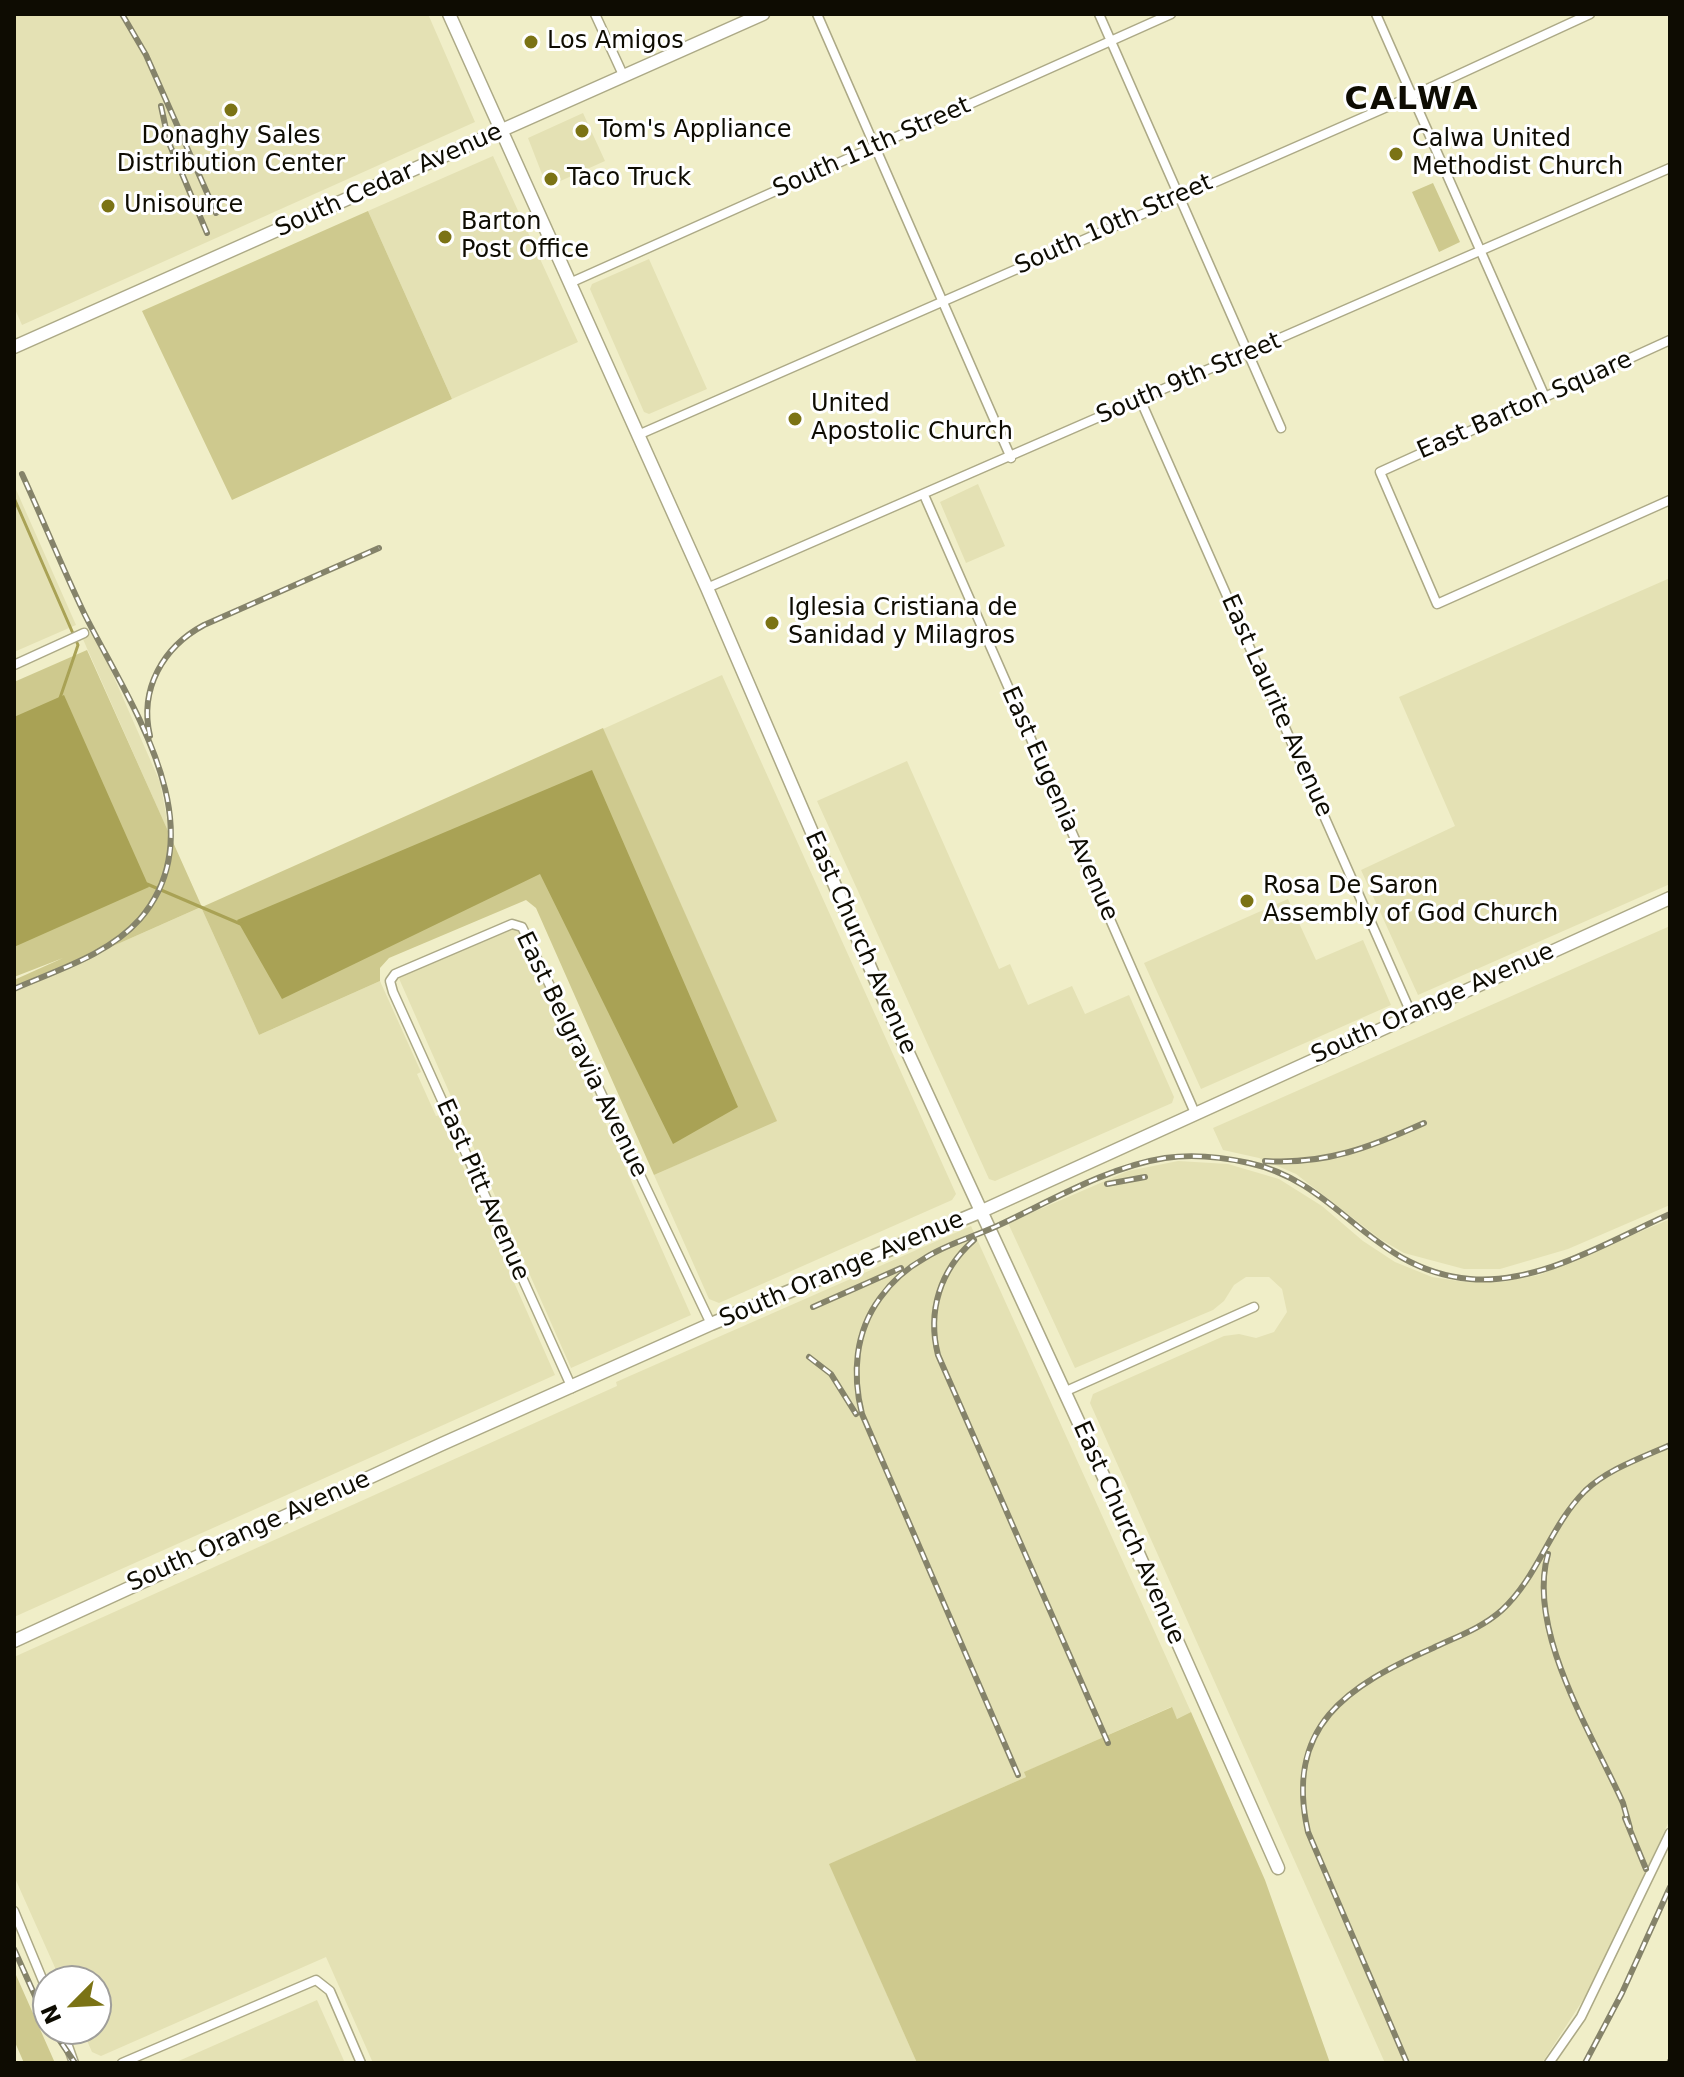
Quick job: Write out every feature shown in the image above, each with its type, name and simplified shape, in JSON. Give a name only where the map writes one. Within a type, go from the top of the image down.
[{"type":"main road","name":"South Cedar Avenue","points":[[14,347],[763,14]]},
{"type":"main road","name":"East Church Avenue","points":[[454,15],[500,131],[572,282],[884,999],[1278,1868]]},
{"type":"main road","name":"South Orange Avenue","points":[[14,1641],[711,1324],[982,1211],[1411,1013],[1670,898]]},
{"type":"street","points":[[595,14],[624,77]]},
{"type":"street","points":[[817,14],[940,303],[1011,458]]},
{"type":"street","points":[[1099,14],[1281,428]]},
{"type":"street","name":"South 11th Street","points":[[572,282],[1171,14]]},
{"type":"street","points":[[1376,14],[1545,397]]},
{"type":"street","name":"South 10th Street","points":[[638,435],[1412,96],[1590,14]]},
{"type":"street","name":"South 9th Street","points":[[707,588],[1670,168]]},
{"type":"street","name":"East Barton Square","points":[[1670,340],[1380,472],[1437,604],[1670,500]]},
{"type":"street","name":"East Laurite Avenue","points":[[1140,399],[1411,1013]]},
{"type":"street","name":"East Eugenia Avenue","points":[[924,495],[1195,1113]]},
{"type":"street","points":[[14,665],[84,633]]},
{"type":"street","name":"East Belgravia Avenue","points":[[393,992],[390,981],[395,974],[512,924],[522,927],[711,1324]]},
{"type":"street","name":"East Pitt Avenue","points":[[393,992],[572,1388]]},
{"type":"street","points":[[1064,1392],[1254,1307]]},
{"type":"street","points":[[1549,2063],[1581,2017],[1670,1833]]},
{"type":"street","points":[[14,1911],[36,1965]]},
{"type":"street","points":[[122,2063],[316,1980],[330,1991],[361,2063]]},
{"type":"shaded area","points":[[14,14],[428,14],[475,122],[22,325],[14,307]]},
{"type":"shaded area","points":[[583,113],[605,161],[547,187],[528,138]]},
{"type":"shaded area","points":[[493,156],[578,342],[452,399],[368,211]]},
{"type":"shaded area","points":[[1433,183],[1460,242],[1439,252],[1412,192]]},
{"type":"shaded area","points":[[368,211],[452,399],[232,500],[142,311]]},
{"type":"shaded area","points":[[649,259],[707,389],[649,414],[644,412],[590,289],[592,284]]},
{"type":"shaded area","points":[[978,484],[1005,546],[966,563],[940,502]]},
{"type":"shaded area","points":[[14,485],[76,625],[14,652]]},
{"type":"shaded area","points":[[1670,578],[1670,884],[1418,995],[1361,870],[1455,826],[1399,697]]},
{"type":"shaded area","points":[[94,632],[160,782],[170,836],[82,637]]},
{"type":"shaded area","points":[[87,650],[202,907],[603,728],[777,1121],[654,1175],[536,908],[526,900],[389,958],[380,968],[380,981],[259,1035],[201,907],[14,990],[14,980],[63,958],[14,977],[14,682]]},
{"type":"shaded area","points":[[722,675],[956,1194],[952,1200],[719,1303],[709,1299],[654,1175],[776,1120],[603,729]]},
{"type":"shaded area","points":[[64,695],[149,887],[14,947],[14,717]]},
{"type":"shaded area","points":[[907,761],[999,969],[1010,964],[1028,1005],[1072,986],[1085,1014],[1129,995],[1174,1097],[1172,1103],[995,1181],[989,1179],[817,801]]},
{"type":"shaded area","points":[[592,770],[738,1107],[673,1144],[540,874],[282,999],[237,920]]},
{"type":"shaded area","points":[[1288,899],[1316,960],[1363,940],[1391,1005],[1201,1089],[1144,963]]},
{"type":"shaded area","points":[[201,907],[259,1035],[380,981],[421,1072],[417,1074],[436,1116],[440,1115],[555,1375],[14,1617],[14,990]]},
{"type":"shaded area","points":[[516,922],[691,1315],[571,1368],[397,974]]},
{"type":"shaded area","points":[[1670,926],[1670,1205],[1568,1249],[1500,1269],[1464,1269],[1404,1253],[1380,1239],[1296,1174],[1259,1158],[1223,1150],[1213,1128]]},
{"type":"shaded area","points":[[1178,1161],[1228,1164],[1279,1179],[1322,1206],[1363,1241],[1395,1262],[1432,1277],[1465,1282],[1501,1282],[1539,1275],[1670,1219],[1670,1819],[1596,1980],[1542,2063],[1385,2063],[1090,1403],[1093,1394],[1224,1336],[1239,1334],[1256,1338],[1274,1332],[1287,1312],[1282,1289],[1269,1277],[1246,1277],[1234,1285],[1224,1301],[1213,1310],[1075,1368],[1008,1223],[1128,1171]]},
{"type":"shaded area","points":[[971,1226],[1191,1712],[1177,1719],[1171,1707],[1025,1772],[1026,1777],[830,1864],[917,2063],[373,2063],[326,1957],[101,2056],[92,2052],[89,2045],[112,2045],[112,1965],[54,1965],[14,1876],[14,1657],[617,1386],[616,1382]]},
{"type":"shaded area","points":[[1172,1707],[1177,1719],[1191,1712],[1265,1880],[1330,2063],[917,2063],[829,1864],[1026,1777],[1024,1772]]},
{"type":"shaded area","points":[[16,1975],[32,2011],[32,2045],[47,2045],[55,2063],[24,2063],[14,2040]]},
{"type":"shaded area","points":[[317,2000],[345,2063],[174,2063]]},
{"type":"waterway","points":[[14,498],[78,645],[60,698]]},
{"type":"waterway","points":[[147,884],[243,925]]},
{"type":"railway","points":[[122,14],[146,55],[216,213]]},
{"type":"railway","points":[[161,106],[169,143],[207,233]]},
{"type":"railway","points":[[14,989],[97,952],[127,932],[140,919],[162,883],[171,845],[168,805],[158,764],[76,596],[22,474]]},
{"type":"railway","points":[[150,736],[147,719],[151,686],[166,657],[189,634],[379,548]]},
{"type":"railway","points":[[1265,1161],[1328,1157],[1385,1140],[1424,1123]]},
{"type":"railway","points":[[1018,1775],[862,1414],[857,1384],[861,1339],[872,1311],[900,1275],[942,1249],[1100,1177],[1143,1163],[1175,1157],[1228,1159],[1280,1173],[1307,1188],[1406,1260],[1435,1272],[1470,1279],[1496,1279],[1548,1268],[1670,1214]]},
{"type":"railway","points":[[1107,1184],[1145,1177]]},
{"type":"railway","points":[[974,1240],[952,1264],[939,1292],[934,1323],[938,1355],[1108,1743]]},
{"type":"railway","points":[[813,1307],[901,1268]]},
{"type":"railway","points":[[809,1357],[831,1374],[856,1414]]},
{"type":"railway","points":[[1407,2063],[1308,1832],[1303,1795],[1305,1764],[1314,1737],[1329,1714],[1374,1678],[1477,1627],[1502,1610],[1525,1582],[1562,1520],[1585,1491],[1614,1470],[1670,1445]]},
{"type":"railway","points":[[1548,1554],[1544,1584],[1546,1615],[1554,1648],[1580,1714],[1623,1803],[1630,1828]]},
{"type":"railway","points":[[1625,1818],[1646,1869]]},
{"type":"railway","points":[[1585,2063],[1622,1993],[1670,1887]]},
{"type":"railway","points":[[14,1949],[32,1989]]},
{"type":"railway","points":[[63,2045],[75,2063]]},
{"type":"place","name":"Los Amigos","points":[[531,42]]},
{"type":"place","name":"Donaghy Sales Distribution Center","points":[[231,110]]},
{"type":"place","name":"Tom's Appliance","points":[[582,131]]},
{"type":"place","name":"Calwa United Methodist Church","points":[[1396,154]]},
{"type":"place","name":"Taco Truck","points":[[551,179]]},
{"type":"place","name":"Unisource","points":[[108,206]]},
{"type":"place","name":"Barton Post Office","points":[[445,237]]},
{"type":"place","name":"United Apostolic Church","points":[[795,419]]},
{"type":"place","name":"Iglesia Cristiana de Sanidad y Milagros","points":[[772,623]]},
{"type":"place","name":"Rosa De Saron Assembly of God Church","points":[[1247,901]]},
{"type":"district","name":"CALWA","points":[[1412,101]]}]
